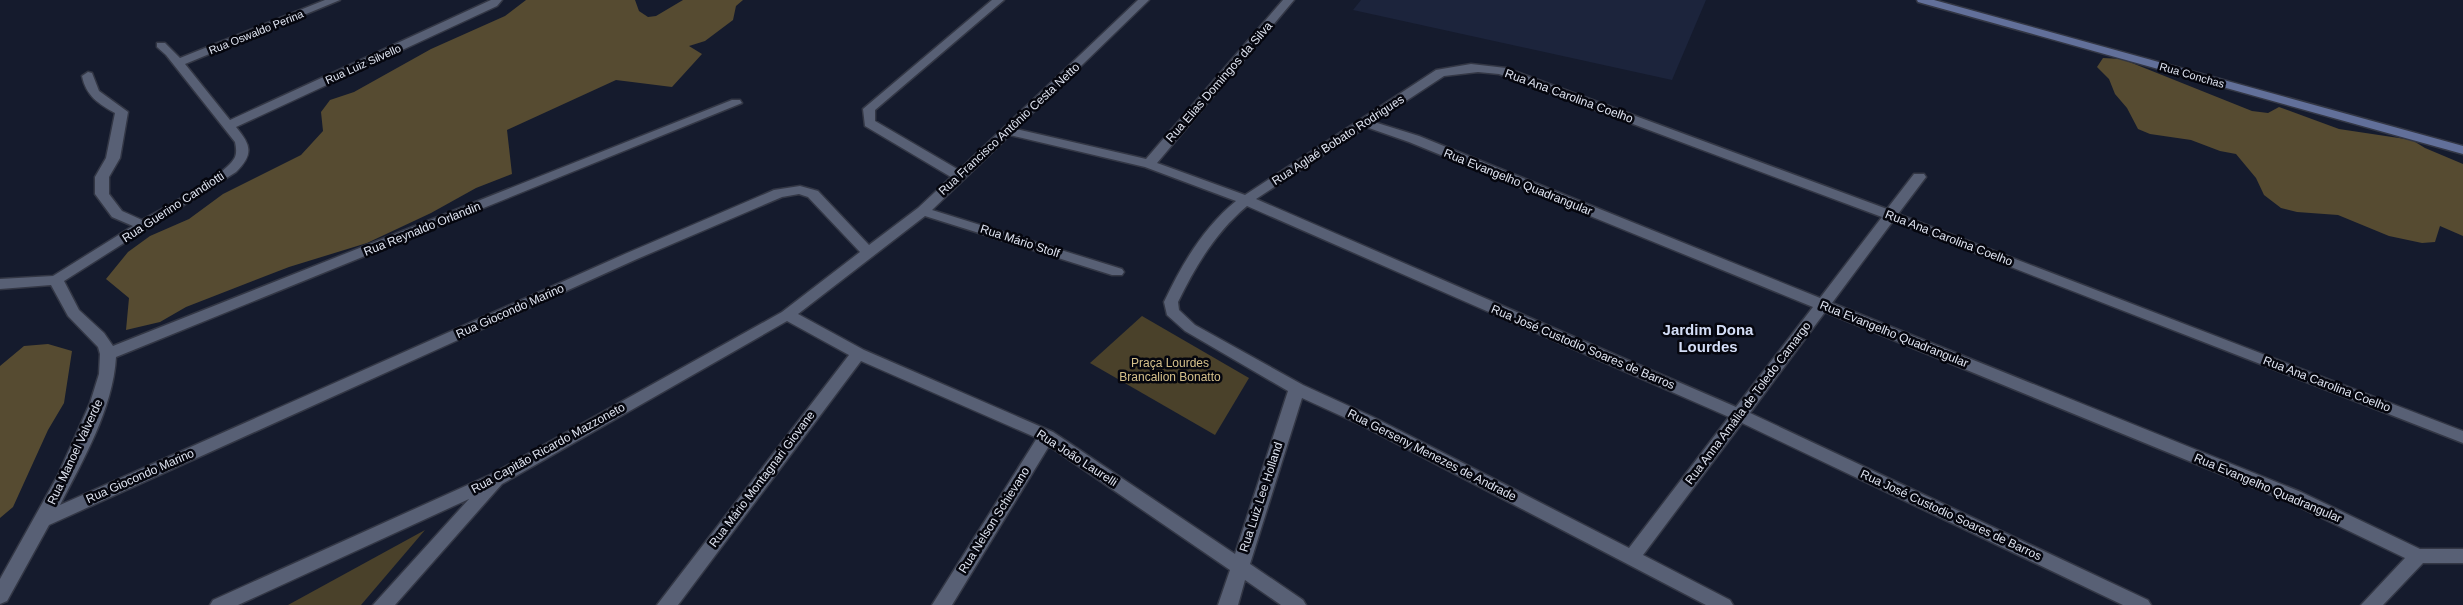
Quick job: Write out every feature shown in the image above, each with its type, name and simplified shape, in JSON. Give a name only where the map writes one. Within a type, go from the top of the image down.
[{"type":"main road","name":"Rua Conchas","points":[[1922,0],[2463,150]]},
{"type":"street","name":"Rua Oswaldo Perina","points":[[178,63],[335,0]]},
{"type":"street","name":"Rua Luiz Silvello","points":[[227,126],[430,34],[493,4],[497,0]]},
{"type":"street","points":[[960,176],[869,123],[868,109],[999,0]]},
{"type":"street","name":"Rua Francisco Antônio Cesta Netto","points":[[868,253],[923,211],[1009,131],[1144,0]]},
{"type":"street","name":"Rua Elias Domingos da Silva","points":[[1149,164],[1289,0]]},
{"type":"street","name":"Rua Guerino Candiotti","points":[[56,280],[222,176],[234,167],[242,157],[244,148],[178,63],[161,45]]},
{"type":"street","name":"Rua Ana Carolina Coelho","points":[[1430,79],[1453,69],[1486,68],[1502,71],[1890,216],[2463,437]]},
{"type":"street","points":[[88,76],[89,88],[101,100],[122,112],[113,158],[102,177],[102,194],[117,214],[143,226]]},
{"type":"street","name":"Rua Aglaé Bobato Rodrigues","points":[[1179,285],[1220,222],[1246,200],[1430,79]]},
{"type":"street","name":"Rua Reynaldo Orlandin","points":[[108,354],[736,103]]},
{"type":"street","name":"Rua Evangelho Quadrangular","points":[[1365,123],[1414,140],[2295,498],[2418,556]]},
{"type":"street","name":"Rua José Custodio Soares de Barros","points":[[1009,131],[1149,164],[1246,200],[1739,415],[2141,605]]},
{"type":"street","name":"Rua Anna Amália de Toledo Camargo","points":[[1632,557],[1918,177]]},
{"type":"street","name":"Rua Giocondo Marino","points":[[43,520],[632,256],[779,193],[800,190],[813,194],[868,253]]},
{"type":"street","name":"Rua Mário Stolf","points":[[923,211],[1117,272]]},
{"type":"street","points":[[787,315],[868,253]]},
{"type":"street","points":[[0,284],[56,280],[76,317],[98,334],[108,354]]},
{"type":"street","name":"Rua Gerseny Menezes de Andrade","points":[[1179,285],[1171,302],[1172,312],[1178,320],[1297,389],[1367,421],[1723,605]]},
{"type":"street","name":"Rua João Laurelli","points":[[787,315],[858,354],[1046,436],[1296,605]]},
{"type":"street","name":"Rua Capitão Ricardo Mazzoneto","points":[[220,605],[498,478],[787,315]]},
{"type":"street","name":"Rua Manoel Valverde","points":[[0,596],[43,520],[100,398],[108,371],[108,354]]},
{"type":"street","name":"Rua Mário Montagnari Giovane","points":[[667,605],[858,354]]},
{"type":"street","name":"Rua Luiz Lee Holland","points":[[1228,605],[1238,567],[1297,389]]},
{"type":"street","name":"Rua Nelson Schievano","points":[[942,605],[1046,436]]},
{"type":"street","points":[[383,605],[498,478]]},
{"type":"street","points":[[2371,605],[2418,556],[2463,556]]},
{"type":"shaded area","points":[[526,0],[635,0],[639,11],[648,17],[656,16],[683,0],[743,0],[736,6],[733,20],[705,41],[689,46],[702,54],[672,87],[616,80],[507,130],[512,174],[476,188],[431,213],[367,243],[289,267],[186,307],[160,322],[126,330],[129,298],[106,279],[128,252],[150,236],[189,219],[223,194],[301,155],[323,131],[321,112],[330,100],[354,92],[431,49],[505,16]]},
{"type":"shaded area","points":[[1361,0],[1706,0],[1672,80],[1353,10]]},
{"type":"shaded area","points":[[2103,58],[2122,59],[2252,111],[2268,113],[2279,107],[2339,129],[2412,140],[2425,148],[2463,164],[2463,236],[2440,226],[2435,242],[2422,243],[2389,236],[2338,215],[2297,212],[2281,208],[2264,195],[2256,178],[2236,154],[2220,151],[2191,140],[2150,134],[2138,129],[2127,108],[2115,94],[2109,79],[2097,67]]},
{"type":"shaded area","points":[[48,344],[72,351],[64,403],[48,430],[13,507],[0,518],[0,366],[24,346]]},
{"type":"green space","name":"Praça Lourdes Brancalion Bonatto","points":[[1142,316],[1249,378],[1215,435],[1090,363]]},
{"type":"green space","points":[[425,530],[361,605],[288,605]]},
{"type":"district","name":"Jardim Dona Lourdes","points":[[1708,338]]}]
